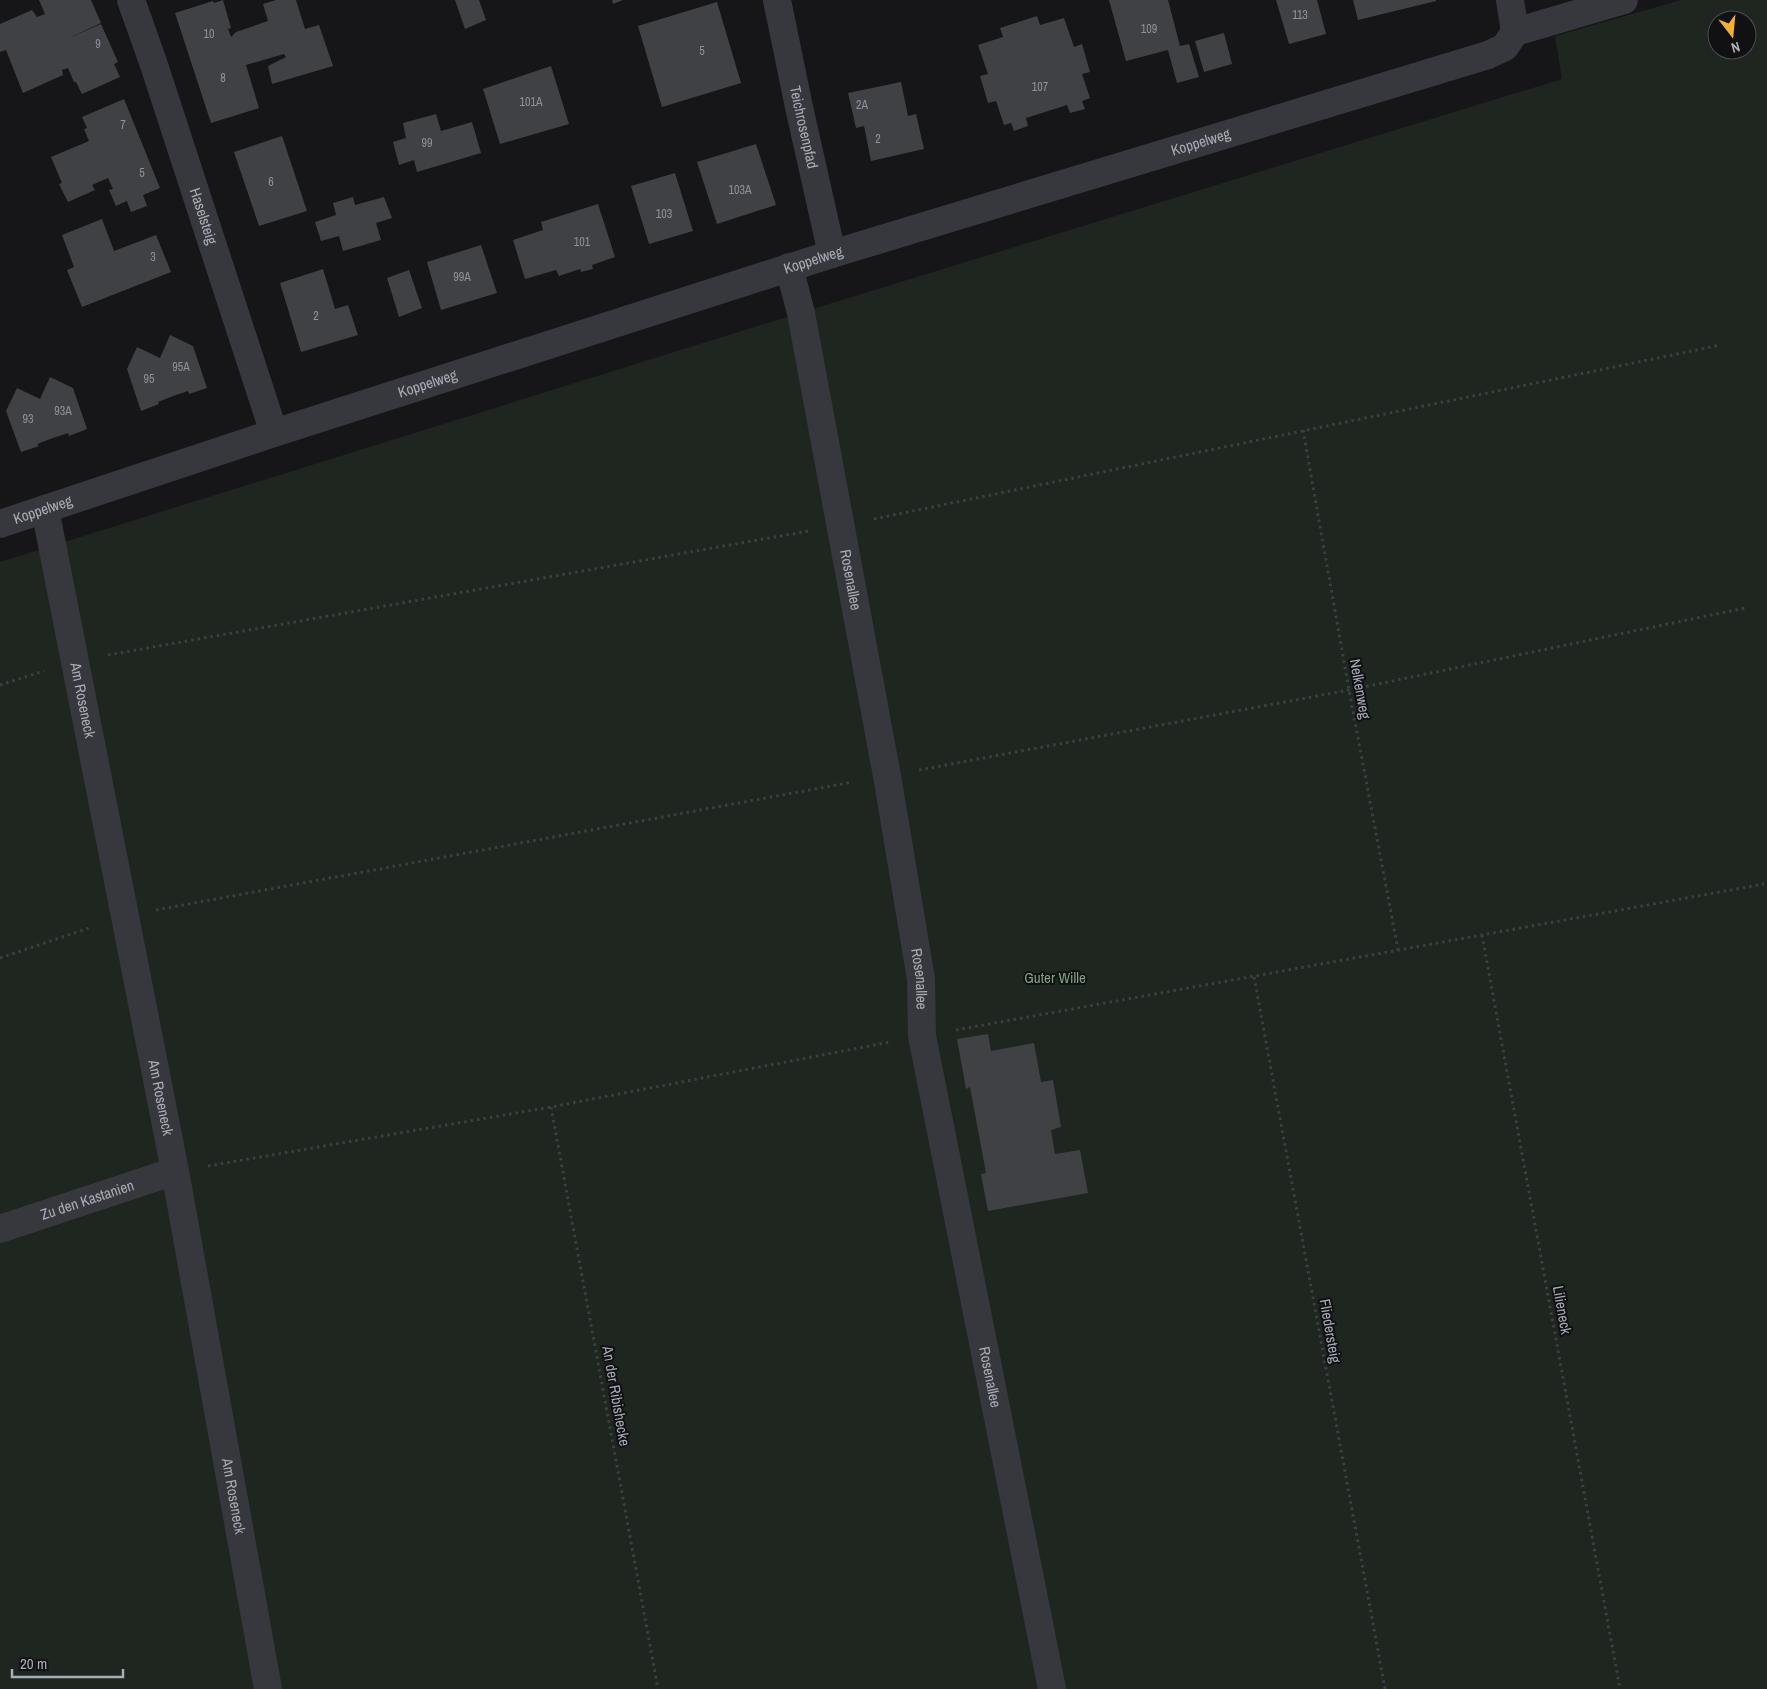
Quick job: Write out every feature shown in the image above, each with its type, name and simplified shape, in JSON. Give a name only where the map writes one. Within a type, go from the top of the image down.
[{"type":"street","name":"Haselsteig","points":[[131,0],[274,433]]},
{"type":"street","name":"Teichrosenpfad","points":[[777,0],[832,254]]},
{"type":"street","points":[[1510,0],[1515,32],[1624,0]]},
{"type":"street","name":"Koppelweg","points":[[0,524],[274,433],[832,254],[1488,55],[1504,47],[1515,32]]},
{"type":"street","name":"Rosenallee","points":[[789,268],[801,313],[892,805],[921,979],[922,1036],[1052,1689]]},
{"type":"street","name":"Am Roseneck","points":[[45,509],[175,1171],[268,1689]]},
{"type":"street","name":"Zu den Kastanien","points":[[0,1229],[175,1171]]},
{"type":"path","name":"Nelkenweg","points":[[1303,430],[1398,950]]},
{"type":"path","points":[[175,1171],[551,1107],[922,1036],[1764,884]]},
{"type":"path","name":"Lilieneck","points":[[1482,935],[1620,1689]]},
{"type":"path","name":"Fliedersteig","points":[[1254,977],[1385,1689]]},
{"type":"path","name":"An der Ribishecke","points":[[551,1107],[658,1689]]},
{"type":"green space","name":"Guter Wille","points":[[1681,0],[1767,0],[1767,1689],[0,1689],[0,562],[793,315],[1562,79],[1555,36]]},
{"type":"building","points":[[39,0],[91,0],[101,23],[67,39],[101,24],[118,62],[114,64],[120,77],[82,94],[68,68],[62,70],[63,75],[23,93],[6,50],[0,52],[0,24],[32,10],[37,17],[45,14]]},
{"type":"building","points":[[223,0],[231,28],[228,29],[231,37],[236,32],[268,21],[263,4],[276,0],[296,0],[305,29],[319,25],[333,66],[272,84],[268,66],[286,57],[284,54],[246,65],[259,108],[211,123],[175,13],[213,1],[214,3]]},
{"type":"building","points":[[455,0],[479,0],[486,20],[465,29]]},
{"type":"building","points":[[612,0],[623,0],[613,4]]},
{"type":"building","points":[[1109,0],[1168,0],[1180,46],[1189,44],[1199,77],[1177,83],[1168,50],[1126,61]]},
{"type":"building","points":[[1276,0],[1317,0],[1326,34],[1289,44]]},
{"type":"building","points":[[1353,0],[1436,0],[1436,1],[1358,20]]},
{"type":"building","points":[[717,2],[741,83],[662,107],[638,26]]},
{"type":"building","points":[[1037,16],[1040,25],[1064,18],[1074,47],[1082,44],[1090,72],[1082,74],[1090,98],[1082,101],[1085,109],[1070,113],[1067,105],[1026,118],[1028,126],[1014,131],[1011,123],[1004,125],[996,101],[988,103],[980,76],[988,74],[978,45],[1003,37],[1000,28]]},
{"type":"building","points":[[1224,33],[1232,64],[1204,72],[1195,41]]},
{"type":"building","points":[[551,66],[569,124],[500,144],[483,89]]},
{"type":"building","points":[[901,82],[908,116],[916,114],[924,149],[871,161],[864,126],[856,128],[848,93]]},
{"type":"building","points":[[124,99],[160,188],[143,195],[147,206],[131,212],[127,201],[116,206],[109,190],[113,189],[108,178],[92,185],[95,190],[68,202],[59,184],[62,183],[51,157],[89,141],[84,129],[87,128],[82,117]]},
{"type":"building","points":[[436,114],[441,131],[472,122],[481,153],[417,172],[414,160],[399,165],[393,142],[406,138],[403,123]]},
{"type":"building","points":[[282,136],[307,211],[259,226],[234,152]]},
{"type":"building","points":[[756,144],[776,205],[717,224],[697,162]]},
{"type":"building","points":[[675,173],[693,231],[649,244],[631,186]]},
{"type":"building","points":[[353,197],[355,205],[384,197],[392,218],[376,223],[381,240],[343,251],[339,236],[321,241],[315,222],[336,215],[333,203]]},
{"type":"building","points":[[598,204],[615,257],[592,265],[593,269],[581,272],[580,269],[559,276],[556,270],[525,279],[513,240],[543,230],[541,222]]},
{"type":"building","points":[[102,219],[114,251],[156,235],[171,272],[82,307],[67,270],[74,267],[62,235]]},
{"type":"building","points":[[481,245],[497,293],[441,310],[427,262]]},
{"type":"building","points":[[323,269],[335,309],[348,305],[358,335],[301,352],[280,283]]},
{"type":"building","points":[[409,270],[422,308],[399,317],[387,278]]},
{"type":"building","points":[[170,335],[193,346],[207,388],[189,394],[188,391],[173,396],[141,411],[127,369],[137,347],[160,358]]},
{"type":"building","points":[[50,377],[73,388],[87,429],[69,436],[68,433],[53,438],[37,444],[39,446],[21,452],[6,411],[17,388],[40,399]]},
{"type":"building","points":[[988,1034],[991,1051],[1034,1043],[1041,1082],[1053,1080],[1061,1127],[1051,1130],[1055,1154],[1080,1150],[1088,1193],[988,1211],[981,1174],[986,1173],[970,1087],[966,1089],[957,1039]]}]
